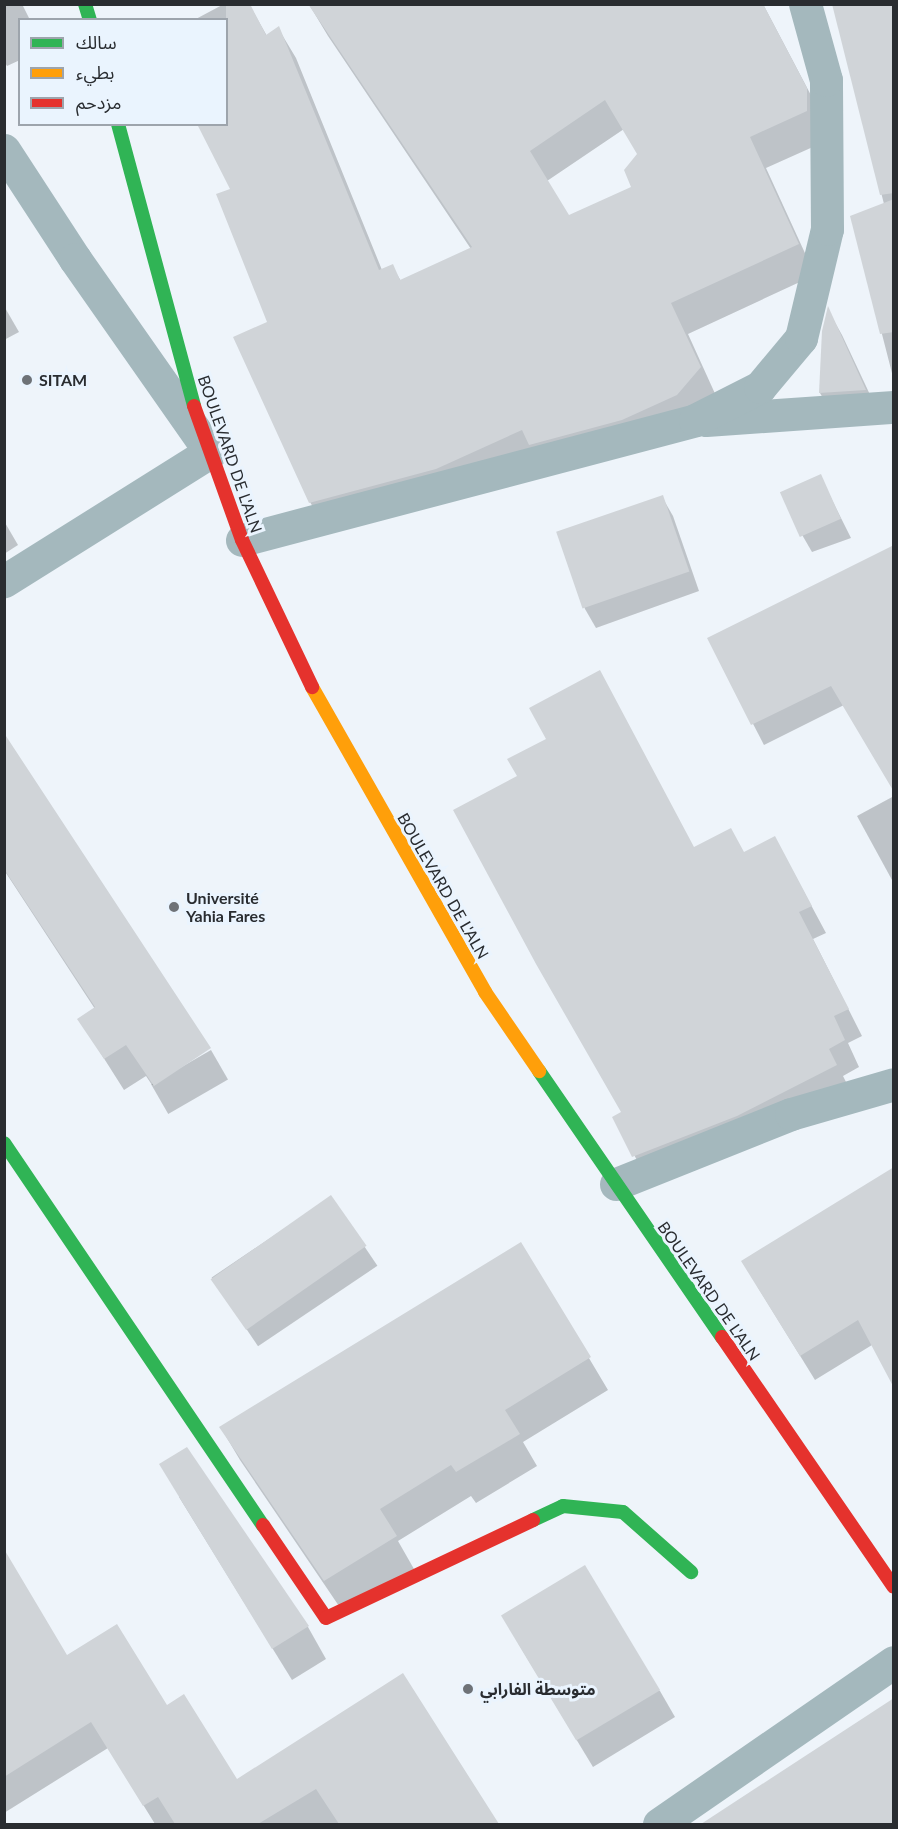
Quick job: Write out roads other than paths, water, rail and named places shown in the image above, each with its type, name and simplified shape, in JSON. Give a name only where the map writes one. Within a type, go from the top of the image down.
[{"type":"main road","name":"BOULEVARD DE L'ALN","points":[[119,126],[190,396],[242,540],[319,703],[485,992],[894,1587]]},
{"type":"main road","points":[[4,1143],[326,1618],[563,1506],[623,1512],[691,1572]]},
{"type":"street","points":[[695,420],[760,387],[801,338],[827,229],[826,80],[804,4]]},
{"type":"street","points":[[4,150],[75,259],[210,452],[4,581]]},
{"type":"street","points":[[242,540],[695,420],[894,407]]},
{"type":"street","points":[[616,1184],[791,1114],[894,1084]]},
{"type":"street","points":[[659,1824],[894,1662]]},
{"type":"place","name":"SITAM","points":[[27,380]]},
{"type":"place","name":"Université Yahia Fares","points":[[174,907]]},
{"type":"place","name":"متوسطة الفارابي","points":[[468,1689]]}]
